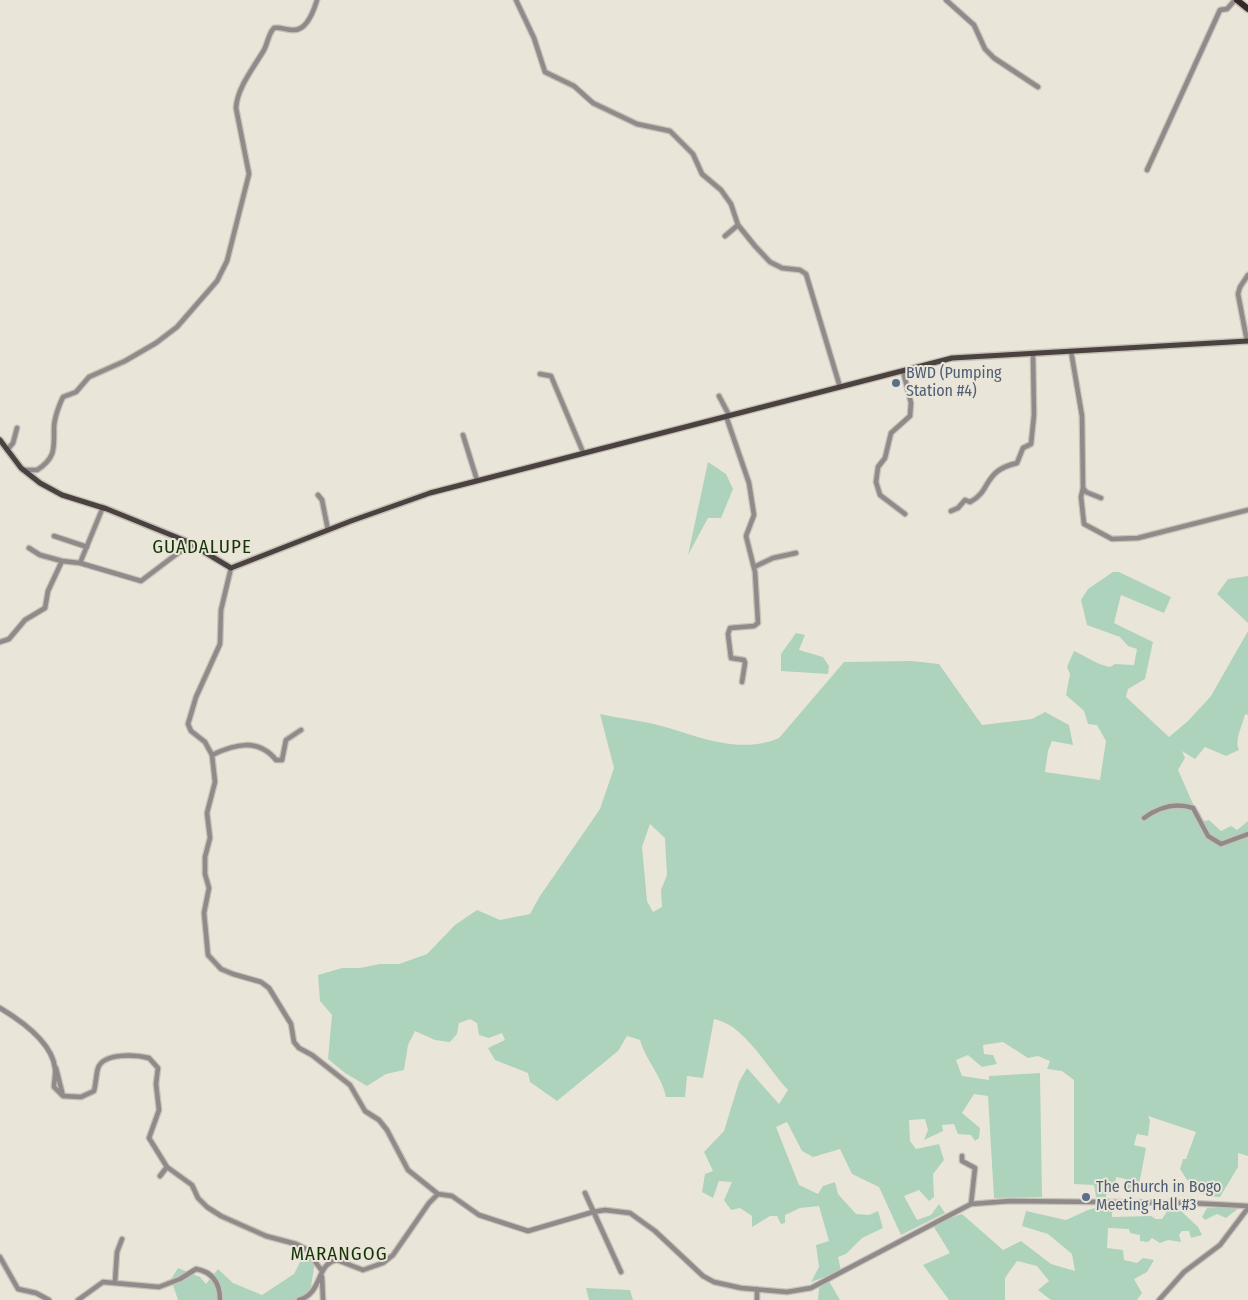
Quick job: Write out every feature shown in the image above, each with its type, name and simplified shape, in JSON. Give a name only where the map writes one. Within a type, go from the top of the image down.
[{"type":"highway","points":[[1236,0],[1248,9]]},
{"type":"main road","points":[[0,440],[23,470],[56,492],[103,508],[194,545],[231,568],[416,498],[477,480],[952,358],[1248,341]]},
{"type":"street","points":[[23,470],[37,470],[50,459],[55,444],[54,426],[63,397],[76,392],[89,377],[156,343],[177,327],[217,281],[227,261],[248,174],[236,102],[266,44],[270,32],[274,28],[280,27],[292,31],[303,26],[311,15],[317,0]]},
{"type":"street","points":[[516,0],[534,38],[545,72],[574,86],[588,100],[637,124],[670,131],[694,154],[702,174],[722,190],[738,225],[770,262],[782,268],[800,270],[806,274],[840,387]]},
{"type":"street","points":[[946,0],[974,25],[985,49],[994,58],[1038,87]]},
{"type":"street","points":[[1147,170],[1220,10],[1227,9],[1236,0]]},
{"type":"street","points":[[725,236],[738,225]]},
{"type":"street","points":[[1248,275],[1238,294],[1248,341]]},
{"type":"street","points":[[1071,351],[1082,416],[1083,488],[1081,497],[1084,524],[1112,539],[1138,538],[1248,510]]},
{"type":"street","points":[[951,511],[958,508],[965,500],[970,502],[976,499],[993,473],[1005,466],[1017,463],[1023,448],[1032,444],[1034,415],[1033,354]]},
{"type":"street","points":[[903,371],[911,403],[910,416],[891,433],[884,458],[878,467],[876,482],[880,495],[905,514]]},
{"type":"street","points":[[540,374],[551,376],[583,452]]},
{"type":"street","points":[[719,396],[728,416],[749,483],[754,515],[746,536],[754,567],[758,623],[754,626],[730,628],[728,634],[731,658],[744,660],[745,663],[742,682]]},
{"type":"street","points":[[7,450],[15,440],[17,428]]},
{"type":"street","points":[[463,435],[477,480]]},
{"type":"street","points":[[1083,488],[1086,492],[1101,498]]},
{"type":"street","points":[[318,495],[322,500],[328,530]]},
{"type":"street","points":[[80,563],[103,508]]},
{"type":"street","points":[[54,536],[87,547]]},
{"type":"street","points":[[29,548],[40,555],[62,561],[80,563],[141,581],[178,553],[194,545]]},
{"type":"street","points":[[754,567],[773,558],[796,553]]},
{"type":"street","points":[[0,642],[9,639],[25,620],[45,608],[48,591],[62,561]]},
{"type":"street","points":[[231,568],[220,615],[220,644],[196,697],[188,720],[191,731],[205,742],[212,756],[215,782],[214,792],[207,808],[210,838],[205,857],[204,874],[209,888],[204,913],[208,955],[222,969],[232,974],[261,982],[269,988],[291,1024],[294,1042],[299,1048],[312,1055],[350,1085],[365,1111],[379,1120],[387,1130],[408,1170],[438,1194],[452,1196],[479,1215],[528,1231],[593,1212],[605,1210],[630,1213],[655,1231],[703,1276],[723,1285],[787,1292],[811,1288],[971,1204],[1010,1201],[1196,1203],[1248,1207]]},
{"type":"street","points":[[212,756],[243,745],[258,746],[267,750],[276,760],[282,760],[286,740],[301,730]]},
{"type":"street","points":[[1144,818],[1160,808],[1184,805],[1193,808],[1208,836],[1222,844],[1248,834]]},
{"type":"street","points":[[0,1008],[32,1030],[55,1066],[63,1096]]},
{"type":"street","points":[[55,1066],[54,1087],[63,1096],[81,1097],[94,1091],[99,1066],[104,1061],[121,1056],[149,1058],[158,1068],[156,1084],[160,1100],[156,1122],[148,1138],[167,1168],[192,1185],[198,1198],[207,1207],[221,1216],[266,1236],[306,1249],[322,1273],[323,1300]]},
{"type":"street","points":[[962,1156],[962,1161],[975,1168],[971,1204]]},
{"type":"street","points":[[160,1176],[167,1168]]},
{"type":"street","points":[[584,1193],[621,1272]]},
{"type":"street","points":[[299,1300],[312,1294],[329,1263],[338,1260],[363,1270],[383,1263],[393,1255],[429,1203],[438,1194]]},
{"type":"street","points":[[1159,1300],[1184,1272],[1220,1245],[1248,1207]]},
{"type":"street","points":[[115,1282],[117,1252],[122,1239]]},
{"type":"street","points":[[0,1257],[18,1289],[36,1292],[49,1300]]},
{"type":"street","points":[[78,1300],[98,1284],[115,1282],[159,1288],[180,1279],[196,1269],[213,1277],[218,1284],[220,1300]]},
{"type":"street","points":[[757,1289],[757,1300]]},
{"type":"green space","points":[[708,462],[726,474],[733,489],[721,518],[708,518],[688,555]]},
{"type":"green space","points":[[1113,572],[1119,572],[1171,597],[1164,613],[1121,595],[1114,623],[1153,642],[1145,679],[1128,689],[1126,697],[1169,737],[1188,721],[1211,696],[1248,631],[1248,715],[1245,714],[1239,732],[1239,750],[1226,756],[1205,747],[1195,759],[1182,751],[1185,758],[1178,770],[1201,822],[1209,820],[1221,831],[1231,826],[1237,830],[1248,821],[1248,1156],[1238,1153],[1238,1167],[1220,1197],[1201,1193],[1188,1181],[1180,1169],[1183,1159],[1186,1159],[1196,1132],[1148,1116],[1150,1120],[1148,1136],[1137,1134],[1134,1145],[1146,1148],[1138,1190],[1124,1188],[1126,1179],[1116,1177],[1115,1186],[1107,1188],[1106,1197],[1096,1197],[1094,1185],[1074,1184],[1074,1080],[1062,1071],[1047,1069],[1050,1061],[1038,1056],[1028,1058],[1003,1042],[983,1045],[984,1054],[993,1055],[997,1064],[982,1067],[968,1055],[956,1060],[962,1076],[989,1080],[989,1076],[1040,1073],[1042,1197],[994,1198],[988,1096],[974,1094],[962,1113],[980,1128],[979,1138],[975,1141],[971,1135],[958,1134],[954,1124],[942,1125],[943,1131],[924,1140],[928,1130],[925,1119],[909,1120],[910,1141],[916,1149],[939,1144],[944,1160],[933,1174],[934,1197],[929,1201],[919,1190],[904,1196],[917,1220],[931,1215],[939,1204],[945,1213],[901,1235],[879,1187],[852,1174],[840,1149],[813,1157],[802,1151],[787,1122],[776,1127],[799,1185],[818,1194],[823,1186],[835,1182],[838,1194],[856,1214],[869,1215],[878,1211],[883,1228],[862,1238],[846,1254],[838,1257],[841,1271],[811,1282],[819,1267],[816,1245],[829,1241],[819,1206],[800,1208],[785,1215],[785,1223],[781,1224],[777,1216],[770,1216],[752,1227],[752,1216],[740,1208],[731,1210],[724,1200],[732,1182],[719,1181],[713,1198],[702,1192],[705,1174],[713,1171],[704,1152],[724,1131],[739,1082],[747,1068],[779,1104],[788,1090],[755,1048],[735,1029],[725,1023],[714,1019],[703,1078],[687,1076],[685,1097],[666,1097],[661,1082],[640,1040],[627,1036],[618,1051],[557,1101],[530,1082],[528,1073],[495,1060],[488,1048],[505,1040],[502,1033],[489,1038],[479,1035],[477,1023],[470,1019],[459,1023],[457,1034],[450,1042],[435,1040],[415,1031],[408,1045],[404,1070],[386,1074],[367,1086],[345,1073],[328,1059],[332,1015],[320,1001],[318,975],[342,968],[399,964],[427,954],[455,925],[477,910],[500,920],[530,914],[540,896],[600,809],[614,768],[600,714],[654,724],[700,738],[732,744],[763,743],[779,738],[844,662],[912,661],[939,664],[982,725],[1032,719],[1045,712],[1069,725],[1073,745],[1052,741],[1048,751],[1045,772],[1100,780],[1106,741],[1097,725],[1088,724],[1084,711],[1066,695],[1070,674],[1067,667],[1074,651],[1095,662],[1110,667],[1115,664],[1134,665],[1137,649],[1128,646],[1120,637],[1087,625],[1081,600],[1088,589]],"holes":[[[650,824],[665,838],[667,875],[661,890],[662,907],[653,912],[647,901],[642,847]]]},
{"type":"green space","points":[[1248,576],[1248,623],[1217,594],[1228,579]]},
{"type":"green space","points":[[796,633],[805,635],[799,650],[823,657],[829,666],[828,674],[781,671],[781,654]]},
{"type":"green space","points":[[1112,1203],[1112,1217],[1151,1216],[1156,1219],[1162,1219],[1168,1210],[1181,1211],[1198,1227],[1202,1235],[1191,1238],[1189,1231],[1182,1231],[1179,1235],[1181,1242],[1168,1240],[1160,1243],[1152,1238],[1148,1242],[1140,1241],[1140,1235],[1130,1233],[1129,1229],[1108,1228],[1107,1248],[1123,1250],[1124,1260],[1137,1263],[1143,1258],[1154,1260],[1147,1272],[1134,1279],[1142,1293],[1137,1300],[1051,1300],[1038,1290],[1049,1281],[1037,1266],[1017,1261],[1005,1278],[1005,1300],[949,1300],[923,1265],[950,1253],[932,1224],[962,1214],[1003,1250],[1021,1241],[1051,1264],[1075,1271],[1072,1254],[1048,1234],[1022,1226],[1026,1211],[1066,1220],[1088,1210]]},
{"type":"green space","points":[[1207,1208],[1239,1208],[1226,1218],[1217,1214],[1205,1220],[1202,1217]]},
{"type":"green space","points":[[316,1255],[309,1300],[178,1300],[171,1279],[178,1268],[200,1277],[206,1284],[218,1269],[233,1283],[262,1295],[294,1274],[303,1256]]},
{"type":"green space","points":[[829,1281],[840,1300],[818,1300],[819,1288]]},
{"type":"green space","points":[[586,1288],[630,1290],[633,1300],[589,1300]]},
{"type":"place","name":"BWD (Pumping Station #4)","points":[[896,383]]},
{"type":"place","name":"The Church in Bogo Meeting Hall #3","points":[[1086,1197]]},
{"type":"district","name":"GUADALUPE","points":[[202,548]]},
{"type":"district","name":"MARANGOG","points":[[339,1255]]}]
